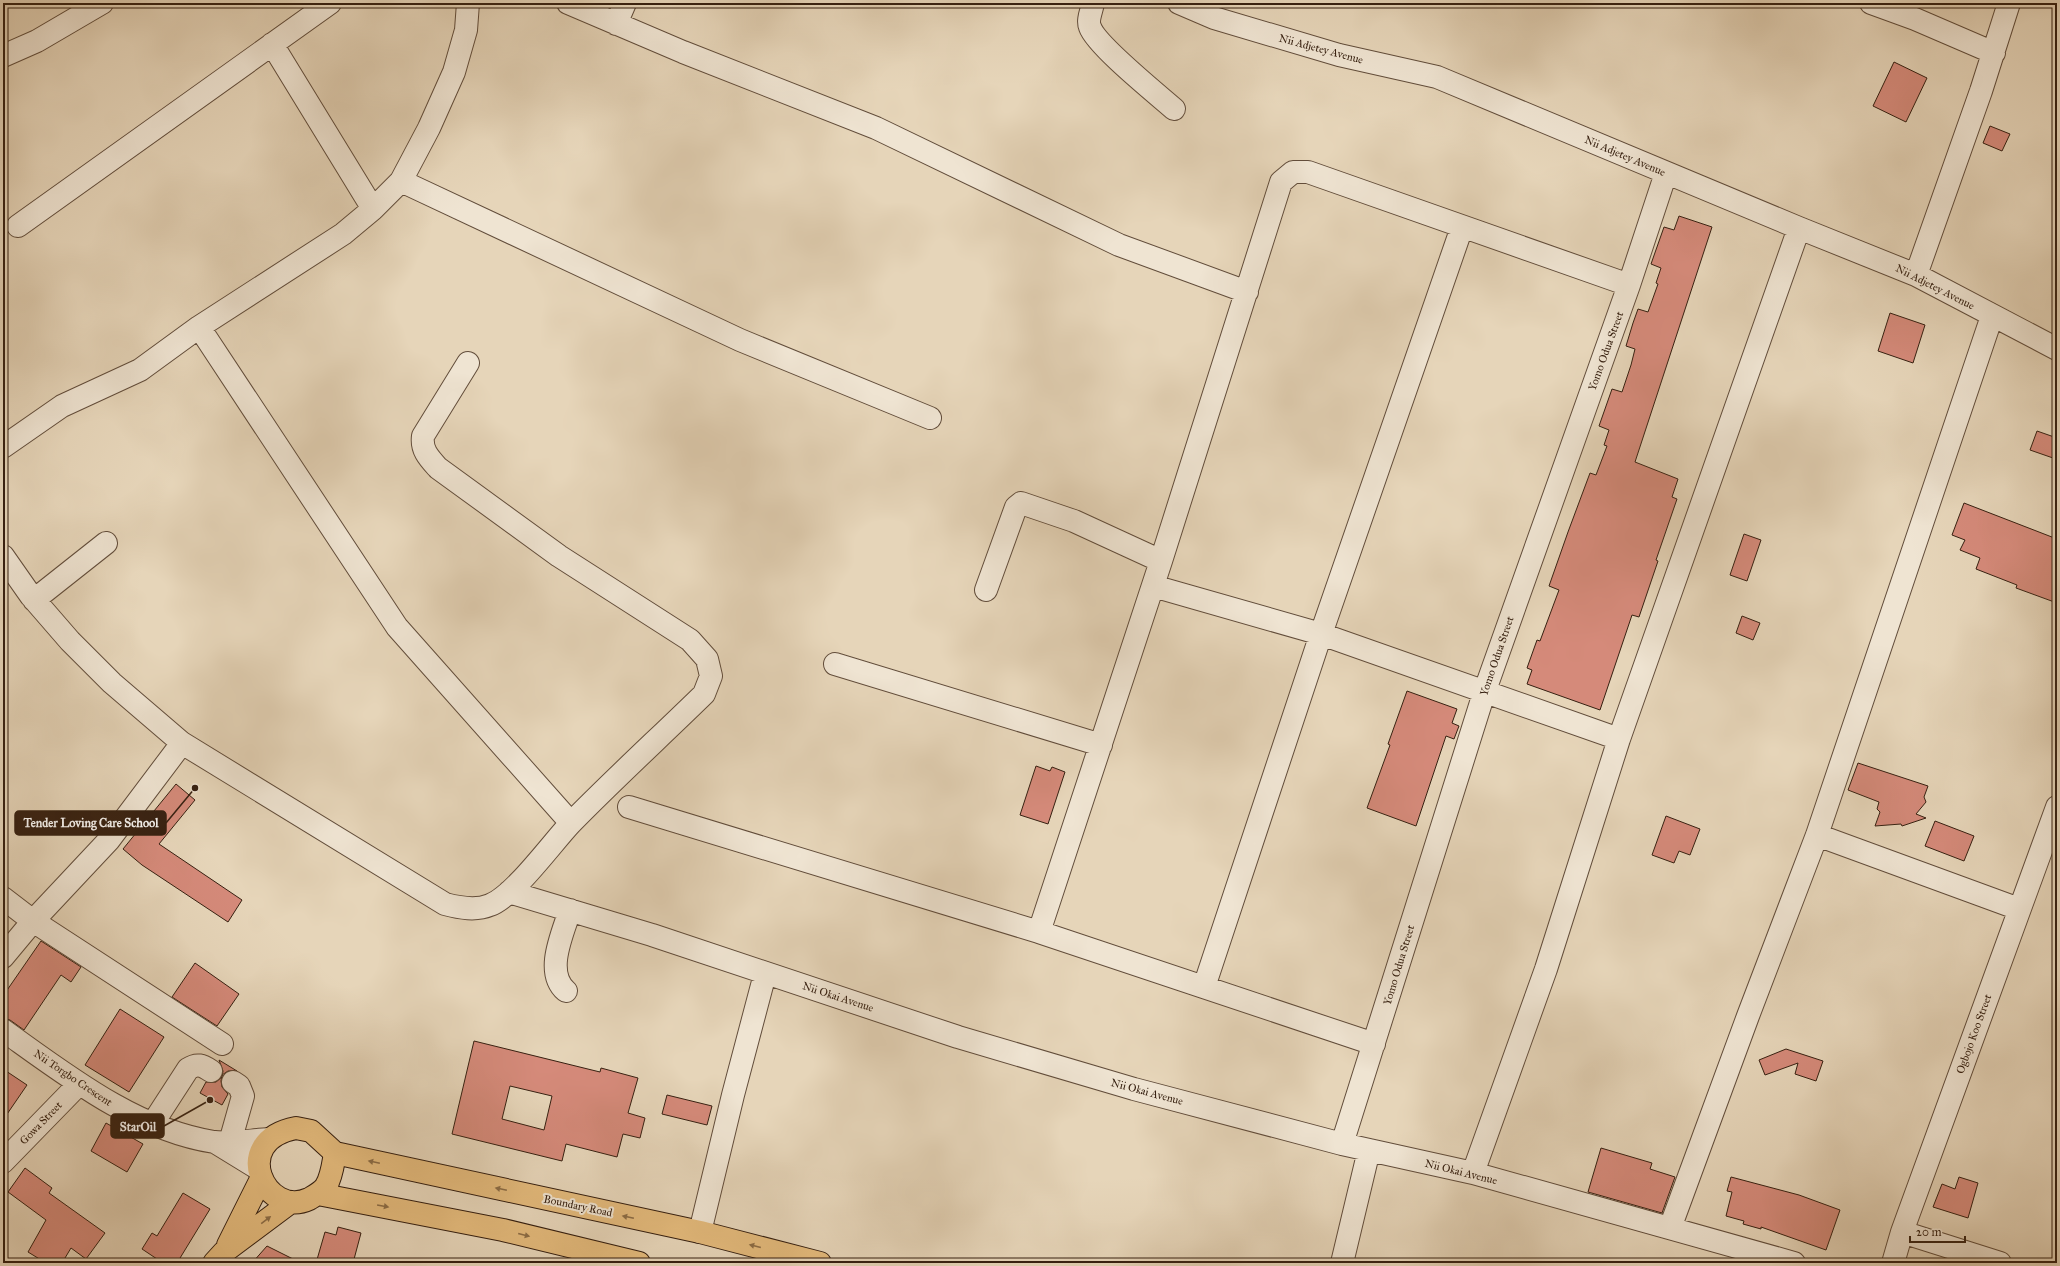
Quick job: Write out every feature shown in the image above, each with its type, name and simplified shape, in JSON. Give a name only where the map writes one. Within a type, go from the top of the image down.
[{"type":"main road","points":[[219,1257],[260,1174],[261,1153],[269,1139],[281,1131],[296,1128],[311,1131],[335,1153],[330,1177],[325,1186],[318,1194],[305,1200],[291,1202],[278,1198],[268,1190],[260,1174]]},
{"type":"main road","name":"Boundary Road","points":[[335,1153],[700,1232],[820,1263]]},
{"type":"main road","points":[[318,1194],[503,1230],[638,1263]]},
{"type":"main road","points":[[219,1257],[291,1202]]},
{"type":"street","points":[[3,56],[37,41],[102,3]]},
{"type":"street","points":[[18,226],[330,3]]},
{"type":"street","points":[[3,448],[62,406],[140,370],[199,327],[343,234],[373,209],[401,181],[429,128],[454,72],[466,30],[468,3]]},
{"type":"street","points":[[568,3],[616,24],[876,128],[1119,245],[1247,292]]},
{"type":"street","points":[[616,24],[625,3]]},
{"type":"street","points":[[1093,3],[1090,27],[1093,32],[1113,55],[1174,110]]},
{"type":"street","name":"Nii Adjetey Avenue","points":[[1179,3],[1214,18],[1339,55],[1437,77],[1799,228],[1916,275],[2057,349]]},
{"type":"street","points":[[1871,3],[1915,19],[1994,53]]},
{"type":"street","points":[[1916,275],[1994,53],[2009,3]]},
{"type":"street","points":[[272,44],[373,209]]},
{"type":"street","points":[[1039,932],[1153,586],[1281,182],[1293,172],[1308,172],[1629,285]]},
{"type":"street","name":"Yomo Odua Street","points":[[1342,1144],[1484,692],[1629,285],[1666,173]]},
{"type":"street","points":[[401,181],[740,340],[930,418]]},
{"type":"street","points":[[1204,987],[1321,634],[1462,227]]},
{"type":"street","points":[[1474,1173],[1546,969],[1619,739],[1799,228]]},
{"type":"street","points":[[1670,1228],[1748,1016],[1817,836],[1992,316]]},
{"type":"street","points":[[199,327],[397,628],[571,823]]},
{"type":"street","points":[[3,556],[34,600],[70,641],[107,678],[182,743],[445,904],[462,908],[481,908],[491,905],[509,892],[571,823],[704,694],[711,676],[707,659],[690,640],[559,556],[438,468],[429,457],[423,446],[423,436],[468,363]]},
{"type":"street","points":[[986,590],[1016,507],[1021,503],[1074,521],[1161,561]]},
{"type":"street","points":[[34,600],[106,543]]},
{"type":"street","points":[[1153,586],[1321,634],[1619,739]]},
{"type":"street","points":[[835,664],[1101,745]]},
{"type":"street","points":[[3,957],[33,921],[108,840],[182,743]]},
{"type":"street","points":[[629,807],[1039,932],[1374,1044]]},
{"type":"street","name":"Ogbojo Koo Street","points":[[1893,1263],[1902,1232],[2057,807]]},
{"type":"street","points":[[1817,836],[2019,909]]},
{"type":"street","name":"Nii Okai Avenue","points":[[509,892],[652,935],[958,1037],[1119,1085],[1342,1144],[1474,1173],[1794,1263]]},
{"type":"street","points":[[3,898],[33,921],[222,1044]]},
{"type":"street","points":[[566,991],[562,988],[555,969],[559,947],[570,910]]},
{"type":"street","points":[[700,1232],[733,1095],[766,974]]},
{"type":"street","name":"Nii Torgbo Crescent","points":[[3,1030],[78,1084],[122,1110],[153,1123],[222,1142]]},
{"type":"street","points":[[153,1123],[188,1069],[195,1065],[204,1066],[211,1071]]},
{"type":"street","points":[[222,1142],[243,1096],[239,1086],[233,1082]]},
{"type":"street","name":"Gowa Street","points":[[3,1162],[78,1084]]},
{"type":"street","points":[[222,1142],[269,1139]]},
{"type":"street","points":[[222,1142],[260,1174]]},
{"type":"street","points":[[1342,1263],[1369,1150]]},
{"type":"street","points":[[1902,1232],[2000,1263]]},
{"type":"building","points":[[1894,62],[1927,78],[1906,122],[1873,106]]},
{"type":"building","points":[[1990,126],[2010,134],[2002,151],[1983,143]]},
{"type":"building","points":[[1679,216],[1712,227],[1635,462],[1678,479],[1672,497],[1677,499],[1656,560],[1658,561],[1639,617],[1632,615],[1600,710],[1527,684],[1532,670],[1527,668],[1537,640],[1540,641],[1559,590],[1549,586],[1568,532],[1590,473],[1596,475],[1607,446],[1604,445],[1609,430],[1599,426],[1612,389],[1622,392],[1631,365],[1635,349],[1626,346],[1633,323],[1638,309],[1648,312],[1658,284],[1656,283],[1661,268],[1651,264],[1664,227],[1674,230]]},
{"type":"building","points":[[1890,313],[1925,325],[1913,363],[1878,351]]},
{"type":"building","points":[[2037,431],[2057,438],[2057,448],[2053,458],[2030,450]]},
{"type":"building","points":[[1964,503],[2057,539],[2057,603],[2016,588],[2017,585],[1976,569],[1980,558],[1960,550],[1965,540],[1952,535]]},
{"type":"building","points":[[1744,534],[1761,540],[1747,581],[1730,575]]},
{"type":"building","points":[[1742,616],[1760,623],[1753,640],[1736,633]]},
{"type":"building","points":[[1407,691],[1457,709],[1452,723],[1459,726],[1454,739],[1446,736],[1416,826],[1367,808],[1390,745],[1388,744]]},
{"type":"building","points":[[1858,763],[1928,786],[1924,797],[1926,802],[1916,814],[1926,818],[1902,826],[1901,824],[1875,826],[1880,812],[1877,809],[1879,802],[1848,790]]},
{"type":"building","points":[[1036,766],[1050,771],[1052,767],[1065,772],[1048,824],[1020,815]]},
{"type":"building","points":[[176,784],[195,800],[159,844],[242,900],[228,922],[142,865],[123,849]]},
{"type":"building","points":[[1666,816],[1700,829],[1690,855],[1679,851],[1674,863],[1652,855]]},
{"type":"building","points":[[1935,821],[1974,836],[1964,861],[1925,846]]},
{"type":"building","points":[[41,941],[81,967],[71,982],[61,975],[24,1030],[10,1020],[3,1018],[3,996]]},
{"type":"building","points":[[195,963],[239,994],[217,1026],[172,997]]},
{"type":"building","points":[[120,1009],[164,1037],[129,1092],[85,1065]]},
{"type":"building","points":[[474,1041],[600,1072],[601,1068],[638,1078],[628,1113],[645,1118],[640,1138],[623,1134],[617,1157],[566,1144],[562,1161],[452,1134]],"holes":[[[510,1086],[552,1096],[544,1130],[502,1119]]]},
{"type":"building","points":[[1786,1049],[1823,1061],[1816,1081],[1795,1074],[1798,1063],[1765,1075],[1759,1060]]},
{"type":"building","points":[[219,1060],[237,1071],[228,1071],[222,1075],[223,1071]]},
{"type":"building","points":[[3,1069],[27,1085],[3,1120]]},
{"type":"building","points":[[222,1077],[222,1087],[228,1094],[222,1105],[200,1093],[206,1082],[216,1082]]},
{"type":"building","points":[[667,1095],[712,1106],[707,1125],[662,1114]]},
{"type":"building","points":[[106,1123],[143,1144],[127,1172],[91,1151]]},
{"type":"building","points":[[1601,1148],[1652,1163],[1650,1169],[1675,1177],[1662,1213],[1588,1192]]},
{"type":"building","points":[[25,1168],[52,1188],[49,1193],[105,1233],[86,1259],[71,1248],[62,1263],[46,1263],[28,1252],[46,1220],[8,1192]]},
{"type":"building","points":[[1731,1177],[1799,1195],[1840,1210],[1826,1250],[1761,1227],[1761,1229],[1743,1224],[1744,1221],[1726,1216],[1732,1192],[1727,1191]]},
{"type":"building","points":[[1959,1177],[1978,1183],[1968,1218],[1933,1207],[1942,1184],[1955,1189]]},
{"type":"building","points":[[183,1193],[210,1209],[177,1263],[163,1263],[142,1249],[152,1233],[157,1236]]},
{"type":"building","points":[[338,1227],[361,1233],[353,1263],[316,1263],[325,1232],[336,1235]]},
{"type":"building","points":[[267,1246],[301,1263],[252,1263]]},
{"type":"place","name":"Tender Loving Care School","points":[[195,788]]},
{"type":"place","name":"StarOil","points":[[210,1100]]}]
